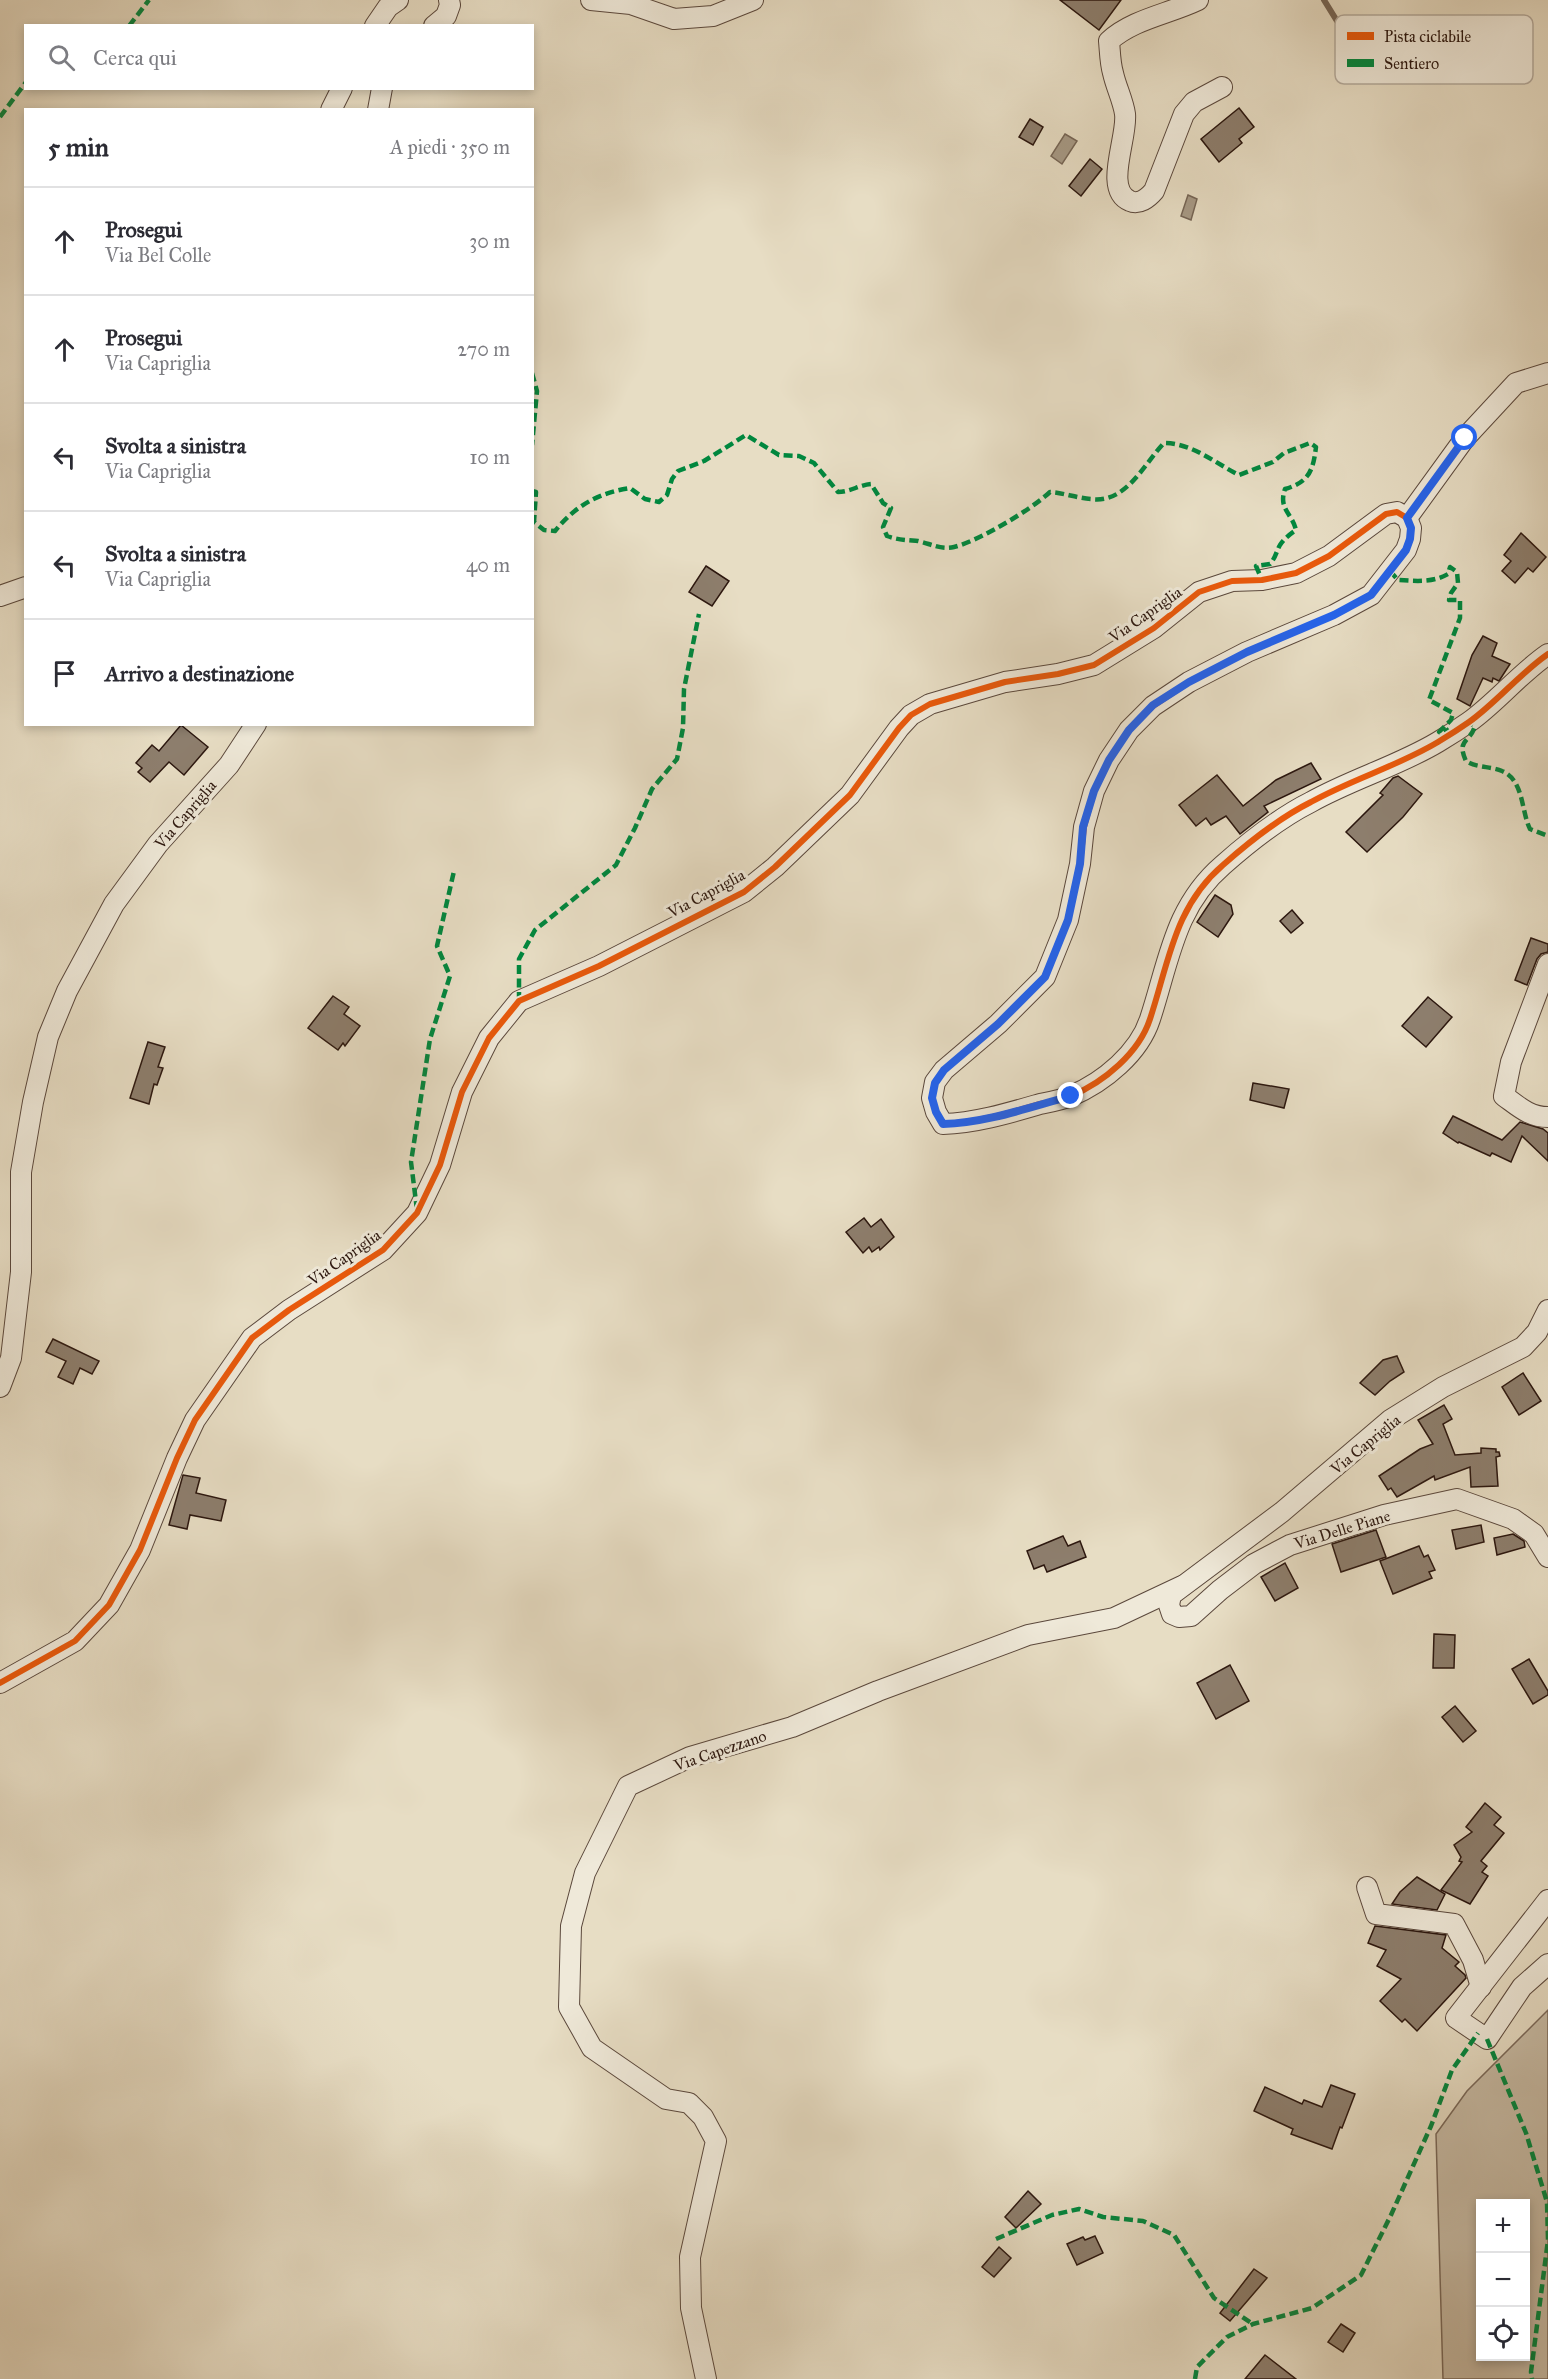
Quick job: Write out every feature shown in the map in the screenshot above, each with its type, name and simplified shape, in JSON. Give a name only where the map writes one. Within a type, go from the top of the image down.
[{"type":"street","points":[[376,24],[388,7],[398,0]]},
{"type":"street","points":[[436,24],[446,16],[450,5],[449,0]]},
{"type":"street","points":[[591,0],[631,4],[674,20],[713,16],[753,0]]},
{"type":"street","points":[[1198,0],[1133,25],[1118,32],[1109,40],[1113,73],[1125,113],[1125,132],[1116,183],[1120,195],[1131,202],[1137,202],[1154,191],[1184,114],[1194,102],[1222,87]]},
{"type":"street","points":[[332,108],[341,90]]},
{"type":"street","points":[[378,108],[382,90]]},
{"type":"street","points":[[1548,373],[1515,382],[1465,438],[1407,518],[1411,528],[1406,550],[1371,595],[1334,615],[1247,652],[1206,673],[1153,705],[1129,730],[1109,760],[1094,791],[1083,827],[1080,864],[1068,920],[1045,977],[998,1024],[944,1070],[935,1083],[932,1098],[943,1124],[977,1120],[1071,1096],[1101,1078],[1132,1053],[1149,1021],[1169,955],[1190,902],[1221,867],[1268,830],[1310,802],[1398,763],[1469,722],[1530,667],[1548,654]]},
{"type":"street","name":"Via Capriglia","points":[[0,1683],[75,1641],[109,1605],[140,1550],[195,1420],[252,1338],[289,1310],[383,1250],[417,1213],[440,1165],[462,1092],[489,1038],[519,1001],[599,966],[744,892],[775,867],[850,795],[900,728],[911,716],[930,704],[1005,682],[1058,674],[1094,665],[1154,628],[1199,592],[1232,582],[1262,580],[1296,573],[1329,556],[1386,514],[1396,512],[1407,518]]},
{"type":"street","points":[[0,596],[24,588]]},
{"type":"street","name":"Via Capriglia","points":[[0,1387],[10,1358],[21,1272],[21,1172],[33,1102],[48,1037],[67,991],[114,904],[158,844],[229,765],[255,726]]},
{"type":"street","points":[[1548,964],[1511,1062],[1504,1096],[1526,1112],[1539,1117],[1548,1117]]},
{"type":"street","name":"Via Capriglia","points":[[1182,1586],[1223,1558],[1282,1512],[1390,1420],[1443,1387],[1523,1347],[1537,1332],[1548,1310]]},
{"type":"street","name":"Via Delle Piane","points":[[1182,1586],[1171,1595],[1169,1605],[1172,1614],[1179,1617],[1191,1616],[1254,1564],[1290,1545],[1384,1515],[1457,1499],[1514,1519],[1534,1534],[1548,1557]]},
{"type":"street","name":"Via Capezzano","points":[[706,2379],[691,2308],[690,2257],[716,2141],[703,2117],[689,2103],[666,2099],[592,2048],[569,2007],[571,1926],[582,1884],[585,1873],[628,1786],[690,1757],[792,1727],[878,1690],[1028,1635],[1114,1618],[1182,1586]]},
{"type":"street","points":[[1367,1887],[1376,1914],[1454,1924],[1473,1960],[1480,1987]]},
{"type":"street","points":[[1548,1900],[1456,2018],[1487,2039],[1522,1987],[1548,1964]]},
{"type":"shaded area","points":[[1065,134],[1077,141],[1062,164],[1051,156]]},
{"type":"shaded area","points":[[1188,195],[1197,199],[1191,220],[1181,216]]},
{"type":"shaded area","points":[[1548,2010],[1548,2379],[1443,2379],[1436,2134],[1467,2091]]},
{"type":"building","points":[[1060,0],[1121,0],[1099,30]]},
{"type":"building","points":[[1239,108],[1254,127],[1239,139],[1242,143],[1219,162],[1201,139]]},
{"type":"building","points":[[1030,119],[1043,127],[1033,145],[1019,137]]},
{"type":"building","points":[[1090,159],[1102,169],[1081,196],[1069,186]]},
{"type":"building","points":[[1521,533],[1546,557],[1533,572],[1528,568],[1515,583],[1502,571],[1511,561],[1504,555]]},
{"type":"building","points":[[706,566],[729,581],[712,606],[689,592]]},
{"type":"building","points":[[1483,636],[1497,643],[1492,656],[1510,664],[1499,681],[1493,678],[1492,682],[1483,678],[1470,706],[1457,699],[1472,655]]},
{"type":"building","points":[[180,726],[208,747],[184,775],[169,762],[150,782],[138,772],[142,768],[136,763],[152,745],[159,751]]},
{"type":"building","points":[[1311,763],[1321,779],[1264,806],[1268,812],[1240,834],[1226,816],[1211,825],[1206,818],[1196,826],[1179,805],[1217,775],[1243,806],[1276,780]]},
{"type":"building","points":[[1398,776],[1422,794],[1403,817],[1367,852],[1346,832],[1383,795],[1380,793],[1393,778]]},
{"type":"building","points":[[1215,895],[1231,905],[1233,914],[1218,937],[1197,922]]},
{"type":"building","points":[[1292,910],[1303,923],[1291,933],[1280,921]]},
{"type":"building","points":[[1531,938],[1548,944],[1548,952],[1541,954],[1537,959],[1527,985],[1515,980]]},
{"type":"building","points":[[333,996],[349,1007],[344,1014],[360,1026],[345,1046],[343,1043],[338,1050],[308,1028]]},
{"type":"building","points":[[1428,997],[1452,1017],[1426,1047],[1402,1026]]},
{"type":"building","points":[[148,1042],[165,1047],[158,1067],[163,1068],[157,1085],[154,1084],[149,1104],[130,1098]]},
{"type":"building","points":[[1253,1083],[1289,1089],[1284,1108],[1250,1100]]},
{"type":"building","points":[[1453,1116],[1502,1140],[1520,1122],[1543,1129],[1548,1133],[1548,1161],[1522,1136],[1511,1162],[1492,1153],[1490,1156],[1458,1143],[1443,1133]]},
{"type":"building","points":[[864,1218],[871,1227],[881,1219],[894,1237],[880,1250],[879,1247],[872,1252],[869,1247],[863,1253],[846,1232]]},
{"type":"building","points":[[53,1339],[99,1361],[92,1374],[80,1368],[73,1384],[58,1377],[66,1361],[46,1352]]},
{"type":"building","points":[[1397,1356],[1404,1372],[1375,1395],[1360,1383],[1383,1360]]},
{"type":"building","points":[[1523,1373],[1541,1401],[1519,1415],[1502,1387]]},
{"type":"building","points":[[1444,1405],[1452,1419],[1443,1424],[1455,1455],[1481,1453],[1481,1448],[1496,1449],[1496,1452],[1499,1452],[1500,1456],[1496,1457],[1498,1486],[1471,1487],[1470,1467],[1435,1480],[1434,1476],[1397,1497],[1391,1488],[1388,1490],[1379,1476],[1420,1449],[1433,1444],[1418,1420]]},
{"type":"building","points":[[183,1475],[200,1478],[196,1493],[226,1500],[221,1521],[190,1515],[187,1529],[169,1525]]},
{"type":"building","points":[[1481,1525],[1484,1542],[1456,1549],[1452,1530]]},
{"type":"building","points":[[1376,1530],[1386,1557],[1341,1572],[1332,1544]]},
{"type":"building","points":[[1513,1534],[1524,1541],[1525,1547],[1497,1555],[1494,1538]]},
{"type":"building","points":[[1063,1536],[1068,1546],[1080,1541],[1086,1557],[1047,1572],[1044,1565],[1034,1569],[1027,1551]]},
{"type":"building","points":[[1419,1546],[1424,1557],[1428,1555],[1435,1570],[1429,1572],[1432,1578],[1393,1594],[1380,1561]]},
{"type":"building","points":[[1285,1563],[1298,1588],[1275,1601],[1261,1577]]},
{"type":"building","points":[[1434,1634],[1455,1635],[1454,1668],[1433,1668]]},
{"type":"building","points":[[1529,1659],[1548,1691],[1548,1695],[1533,1704],[1512,1669]]},
{"type":"building","points":[[1230,1665],[1249,1701],[1216,1719],[1197,1683]]},
{"type":"building","points":[[1455,1706],[1476,1731],[1463,1742],[1442,1717]]},
{"type":"building","points":[[1485,1803],[1501,1817],[1494,1825],[1504,1833],[1481,1861],[1487,1866],[1482,1872],[1488,1876],[1470,1904],[1441,1890],[1462,1862],[1459,1861],[1461,1857],[1454,1845],[1472,1832],[1466,1827]]},
{"type":"building","points":[[1417,1877],[1445,1894],[1437,1910],[1392,1904],[1400,1892]]},
{"type":"building","points":[[1375,1926],[1446,1935],[1442,1948],[1459,1962],[1455,1966],[1465,1975],[1466,1978],[1417,2031],[1405,2019],[1402,2022],[1380,2001],[1401,1979],[1377,1966],[1386,1950],[1368,1943]]},
{"type":"building","points":[[1331,2085],[1355,2094],[1332,2149],[1291,2134],[1293,2129],[1254,2111],[1265,2087],[1302,2104],[1304,2100],[1322,2107]]},
{"type":"building","points":[[1028,2191],[1041,2204],[1016,2228],[1005,2217]]},
{"type":"building","points":[[1095,2236],[1103,2253],[1077,2265],[1067,2244],[1083,2237],[1085,2240]]},
{"type":"building","points":[[999,2247],[1011,2258],[994,2277],[982,2267]]},
{"type":"building","points":[[1254,2269],[1267,2278],[1230,2321],[1220,2313]]},
{"type":"building","points":[[1341,2324],[1355,2333],[1343,2352],[1328,2342]]},
{"type":"building","points":[[1265,2355],[1296,2379],[1245,2379]]},
{"type":"waterway","points":[[1324,0],[1335,18]]},
{"type":"marked path","points":[[131,24],[149,0]]},
{"type":"marked path","points":[[0,117],[24,85]]},
{"type":"marked path","points":[[534,380],[537,391],[534,423]]},
{"type":"marked path","points":[[534,522],[544,530],[555,531],[571,514],[588,502],[608,493],[630,488],[645,499],[659,502],[667,495],[672,479],[678,471],[704,461],[746,435],[779,455],[799,456],[814,463],[838,492],[871,484],[883,503],[891,508],[883,527],[887,536],[949,548],[965,544],[1005,524],[1050,492],[1091,499],[1103,499],[1114,495],[1133,481],[1164,443],[1194,450],[1239,475],[1273,462],[1284,453],[1310,443],[1316,447],[1311,469],[1300,483],[1285,489],[1283,496],[1284,506],[1296,530],[1282,543],[1270,564],[1256,566],[1262,580]]},
{"type":"marked path","points":[[534,492],[536,492],[534,522]]},
{"type":"marked path","points":[[1390,571],[1398,580],[1418,581],[1442,577],[1448,574],[1450,567],[1457,572],[1458,583],[1449,600],[1460,600],[1460,618],[1429,700],[1453,713],[1451,720],[1439,732],[1443,733],[1449,729]]},
{"type":"marked path","points":[[519,1001],[519,959],[535,930],[616,865],[652,789],[677,759],[683,728],[684,689],[699,614]]},
{"type":"marked path","points":[[1465,721],[1475,726],[1463,745],[1466,761],[1474,765],[1498,769],[1509,775],[1518,789],[1530,829],[1548,836]]},
{"type":"marked path","points":[[417,1210],[411,1162],[430,1039],[450,976],[437,946],[454,871]]},
{"type":"marked path","points":[[1195,2379],[1197,2367],[1227,2337],[1253,2324],[1312,2308],[1361,2275],[1431,2126],[1452,2070],[1478,2033]]},
{"type":"marked path","points":[[1487,2039],[1526,2133],[1547,2202],[1548,2240],[1532,2379]]},
{"type":"marked path","points":[[996,2239],[1052,2215],[1079,2209],[1103,2217],[1143,2221],[1174,2235],[1214,2298],[1253,2324]]},
{"type":"cycle path","points":[[0,1683],[75,1641],[109,1605],[140,1550],[195,1420],[252,1338],[289,1310],[383,1250],[417,1213],[440,1165],[462,1092],[489,1038],[519,1001],[599,966],[744,892],[775,867],[850,795],[911,715],[930,704],[1005,682],[1058,674],[1094,665],[1154,628],[1199,592],[1232,581],[1262,580],[1296,573],[1329,556],[1386,514],[1397,512],[1407,518],[1411,528],[1406,550],[1371,595],[1334,615],[1247,652],[1189,682],[1153,706],[1129,730],[1109,760],[1094,791],[1084,827],[1080,864],[1068,920],[1045,977],[998,1024],[944,1070],[935,1082],[932,1098],[943,1124],[968,1122],[1063,1099],[1096,1083],[1108,1074],[1129,1055],[1145,1031],[1183,917],[1207,881],[1223,865],[1265,831],[1299,808],[1423,751],[1457,730],[1479,714],[1548,654]]},
{"type":"route","points":[[1071,1096],[954,1124],[943,1124],[932,1098],[935,1083],[944,1070],[998,1024],[1045,977],[1068,920],[1080,864],[1083,827],[1094,791],[1109,760],[1129,730],[1153,705],[1189,682],[1247,652],[1334,615],[1371,595],[1406,550],[1411,528],[1407,518],[1465,438]]}]
